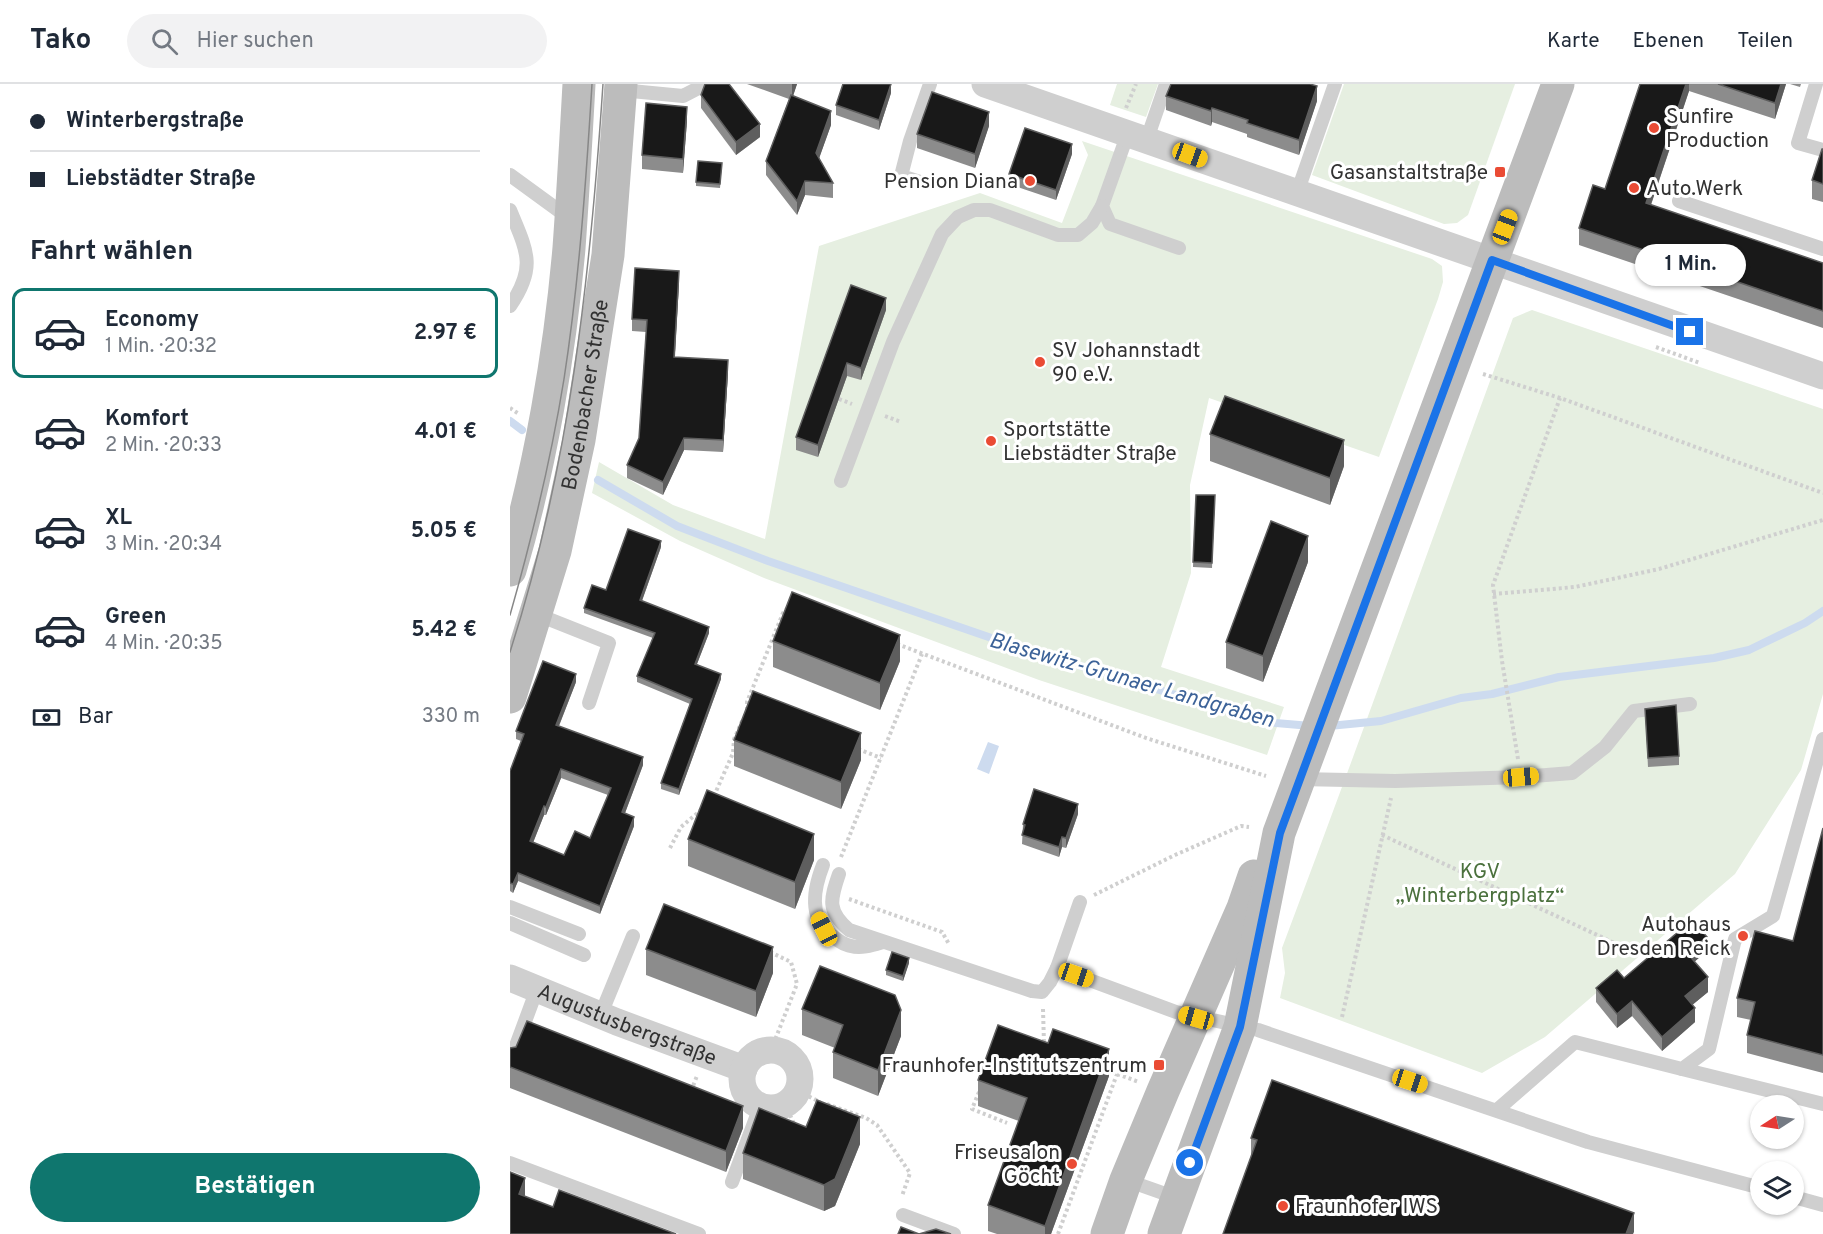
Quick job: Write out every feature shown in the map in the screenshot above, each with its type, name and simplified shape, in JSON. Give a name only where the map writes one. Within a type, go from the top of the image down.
[{"type":"main road","name":"Bodenbacher Straße","points":[[510,570],[521,533],[552,377],[569,248],[579,84]]},
{"type":"main road","points":[[1107,1234],[1126,1180],[1243,908],[1258,865],[1264,830],[1299,779],[1558,84]]},
{"type":"main road","name":"Bodenbacher Straße","points":[[510,698],[555,551],[581,430],[608,255],[621,87]]},
{"type":"main road","points":[[1164,1234],[1240,1027],[1264,830]]},
{"type":"street","points":[[985,84],[1133,127],[1297,193],[1492,260],[1690,332],[1823,376]]},
{"type":"street","name":"Augustusbergstraße","points":[[510,978],[744,1069]]},
{"type":"street","points":[[760,1107],[778,1108],[794,1103],[801,1082],[796,1064],[790,1057],[773,1050]]},
{"type":"street","name":"Augustusbergstraße","points":[[760,1107],[753,1102],[743,1087],[744,1069],[755,1055],[773,1050]]},
{"type":"lane","points":[[621,87],[683,96],[706,84]]},
{"type":"lane","points":[[923,183],[901,176],[910,141],[930,84]]},
{"type":"lane","points":[[841,481],[893,342],[942,234],[958,217],[974,210],[990,210],[1058,236],[1078,235],[1092,223],[1102,206],[1133,127],[1166,84]]},
{"type":"lane","points":[[1297,193],[1335,84]]},
{"type":"lane","points":[[1816,84],[1798,143],[1823,150]]},
{"type":"lane","points":[[510,175],[570,219]]},
{"type":"lane","points":[[1679,201],[1823,249]]},
{"type":"lane","points":[[1102,206],[1110,224],[1179,248]]},
{"type":"lane","points":[[510,210],[527,260],[526,276],[510,306]]},
{"type":"lane","points":[[536,614],[609,643],[589,704]]},
{"type":"lane","points":[[1299,779],[1395,781],[1572,773],[1605,747],[1634,711],[1690,704]]},
{"type":"lane","points":[[1682,1069],[1709,1049],[1735,939],[1773,916],[1823,740]]},
{"type":"lane","points":[[826,860],[815,885],[814,899],[816,913],[824,929],[839,942],[850,946],[862,947],[885,942]]},
{"type":"lane","points":[[841,871],[832,892],[832,907],[838,920],[849,930],[1032,991],[1042,992],[1050,982],[1080,902]]},
{"type":"lane","points":[[510,907],[579,934]]},
{"type":"lane","points":[[510,923],[584,955]]},
{"type":"lane","points":[[601,1014],[633,936]]},
{"type":"lane","points":[[1057,968],[1196,1018],[1258,1030],[1588,1142],[1750,1185]]},
{"type":"lane","points":[[510,1062],[537,989]]},
{"type":"lane","points":[[1497,1110],[1575,1042],[1823,1104]]},
{"type":"lane","points":[[732,1182],[760,1107]]},
{"type":"lane","points":[[510,1163],[699,1234]]},
{"type":"lane","points":[[1126,1180],[1177,1198]]},
{"type":"lane","points":[[1804,1200],[1823,1205]]},
{"type":"lane","points":[[903,1215],[954,1234]]},
{"type":"path","points":[[1133,127],[1136,84]]},
{"type":"path","points":[[1483,374],[1560,398],[1823,493]]},
{"type":"path","points":[[1521,777],[1502,661],[1493,585],[1560,398]]},
{"type":"path","points":[[1493,594],[1575,587],[1649,571],[1823,520]]},
{"type":"path","points":[[710,802],[733,753],[734,739],[747,712],[747,702],[783,613],[793,606]]},
{"type":"path","points":[[891,642],[1146,738],[1266,776]]},
{"type":"path","points":[[841,871],[840,859],[922,654]]},
{"type":"path","points":[[847,745],[880,758]]},
{"type":"path","points":[[1342,1017],[1395,781]]},
{"type":"path","points":[[670,848],[681,826],[705,806]]},
{"type":"path","points":[[700,811],[711,813]]},
{"type":"path","points":[[1080,902],[1175,855],[1241,826],[1264,830]]},
{"type":"path","points":[[1382,835],[1623,947]]},
{"type":"path","points":[[826,860],[840,859]]},
{"type":"path","points":[[848,899],[942,932],[951,947]]},
{"type":"path","points":[[761,948],[790,962],[797,984],[773,1050]]},
{"type":"path","points":[[1042,992],[1044,1047],[1042,1053]]},
{"type":"path","points":[[1096,1066],[1164,1091]]},
{"type":"path","points":[[690,1096],[701,1067]]},
{"type":"path","points":[[1058,1234],[1117,1074]]},
{"type":"path","points":[[980,1088],[972,1109],[1007,1123]]},
{"type":"path","points":[[797,1132],[794,1103],[814,1099],[866,1118],[877,1125],[910,1173],[901,1200],[903,1215]]},
{"type":"green space","points":[[1117,84],[1158,84],[1146,117],[1110,105]]},
{"type":"green space","points":[[1344,84],[1515,84],[1468,215],[1457,223],[1444,224],[1312,175]]},
{"type":"green space","name":"Sportstätte Liebstädter Straße","points":[[1082,141],[1432,259],[1442,266],[1443,282],[1438,299],[1379,457],[1209,398],[1190,485],[1191,573],[1161,667],[1284,707],[1267,755],[1039,680],[764,578],[680,541],[592,493],[599,462],[673,505],[765,539],[819,246],[980,193],[1062,223],[1088,155]]},
{"type":"green space","name":"KGV „Winterbergplatz“","points":[[1532,310],[1823,409],[1823,694],[1801,770],[1735,874],[1545,1037],[1482,1073],[1280,998],[1285,973],[1282,948],[1513,318]]},
{"type":"water","points":[[988,742],[999,746],[989,774],[977,769]]},
{"type":"building","points":[[705,84],[729,84],[760,124],[736,142],[701,95]]},
{"type":"building","points":[[843,84],[891,84],[879,120],[836,105]]},
{"type":"building","points":[[1171,84],[1310,84],[1317,86],[1299,140],[1247,123],[1248,120],[1212,108],[1211,111],[1166,96]]},
{"type":"building","points":[[1640,84],[1686,84],[1646,203],[1823,263],[1823,311],[1579,228],[1593,185],[1605,189]]},
{"type":"building","points":[[1718,84],[1781,84],[1775,103]]},
{"type":"building","points":[[932,92],[989,112],[975,154],[917,134]]},
{"type":"building","points":[[791,95],[831,111],[816,153],[833,183],[805,181],[797,201],[766,161]]},
{"type":"building","points":[[646,103],[687,107],[683,159],[642,155]]},
{"type":"building","points":[[1025,128],[1072,144],[1056,190],[1009,174]]},
{"type":"building","points":[[1823,149],[1823,184],[1812,180]]},
{"type":"building","points":[[698,161],[722,163],[720,184],[696,182]]},
{"type":"building","points":[[635,268],[679,271],[674,357],[728,360],[723,440],[684,438],[663,482],[627,465],[639,438],[647,320],[632,319]]},
{"type":"building","points":[[851,285],[886,298],[861,368],[847,363],[818,445],[796,437]]},
{"type":"building","points":[[1225,396],[1344,440],[1330,478],[1210,434]]},
{"type":"building","points":[[1196,495],[1215,495],[1212,563],[1193,562]]},
{"type":"building","points":[[1271,521],[1308,536],[1263,656],[1226,642]]},
{"type":"building","points":[[628,529],[661,541],[640,600],[709,627],[695,664],[721,674],[679,789],[661,783],[692,699],[637,676],[655,633],[584,608],[592,585],[606,590]]},
{"type":"building","points":[[792,592],[900,635],[880,683],[773,641]]},
{"type":"building","points":[[543,661],[576,674],[556,725],[643,757],[622,812],[634,817],[600,906],[518,873],[513,884],[510,883],[510,771],[524,734],[516,731]],"holes":[[[561,769],[611,788],[590,838],[575,831],[564,855],[530,841]]]},
{"type":"building","points":[[753,691],[861,733],[841,782],[734,740]]},
{"type":"building","points":[[1676,705],[1679,756],[1648,758],[1645,709]]},
{"type":"building","points":[[1034,789],[1078,804],[1066,838],[1062,837],[1059,847],[1022,835],[1025,825],[1023,824]]},
{"type":"building","points":[[707,790],[814,834],[795,882],[688,839]]},
{"type":"building","points":[[1823,828],[1823,1055],[1747,1035],[1755,1002],[1737,998],[1755,931],[1793,941]]},
{"type":"building","points":[[664,904],[773,947],[756,991],[646,949]]},
{"type":"building","points":[[1692,920],[1707,937],[1687,953],[1708,977],[1685,996],[1695,1008],[1662,1037],[1632,1001],[1617,1014],[1596,988],[1617,970],[1624,978]]},
{"type":"building","points":[[892,952],[909,958],[903,976],[886,970]]},
{"type":"building","points":[[820,966],[895,995],[901,1010],[878,1070],[833,1052],[843,1025],[802,1009]]},
{"type":"building","points":[[527,1021],[743,1106],[726,1151],[510,1067],[510,1048],[516,1047]]},
{"type":"building","points":[[998,1025],[1048,1043],[1053,1029],[1109,1049],[1045,1226],[988,1205],[1027,1098],[978,1080]]},
{"type":"building","points":[[1272,1080],[1634,1213],[1626,1234],[1223,1234],[1257,1140],[1251,1138]]},
{"type":"building","points":[[817,1100],[860,1117],[835,1179],[824,1185],[743,1153],[759,1108],[806,1127]]},
{"type":"building","points":[[510,1172],[525,1178],[519,1194],[553,1207],[559,1190],[676,1234],[510,1234]]},
{"type":"building","points":[[901,1227],[919,1234],[898,1234]]},
{"type":"building","points":[[936,1229],[951,1234],[919,1234]]},
{"type":"waterway","name":"Blasewitz‐Grunaer Landgraben","points":[[510,421],[522,430]]},
{"type":"waterway","name":"Blasewitz‐Grunaer Landgraben","points":[[598,480],[677,526],[768,561],[1006,643],[1264,722],[1311,726]]},
{"type":"waterway","name":"Blasewitz‐Grunaer Landgraben","points":[[1329,726],[1381,721],[1461,698],[1492,694],[1559,677],[1714,658],[1749,650],[1805,623],[1823,611]]},
{"type":"tram line","points":[[510,615],[540,498],[564,379],[578,269],[592,84]]},
{"type":"tram line","points":[[510,652],[531,582],[548,512],[574,371],[584,300],[603,84]]},
{"type":"place","name":"Sunfire Production","points":[[1654,128]]},
{"type":"place","name":"Gasanstaltstraße","points":[[1500,172]]},
{"type":"place","name":"Pension Diana","points":[[1030,181]]},
{"type":"place","name":"Auto.Werk","points":[[1634,188]]},
{"type":"place","name":"SV Johannstadt 90 e.V.","points":[[1040,362]]},
{"type":"place","name":"Sportstätte Liebstädter Straße","points":[[991,441]]},
{"type":"place","name":"Autohaus Dresden Reick","points":[[1743,936]]},
{"type":"place","name":"Fraunhofer-Institutszentrum","points":[[1159,1065]]},
{"type":"place","name":"Friseusalon Göcht","points":[[1072,1164]]},
{"type":"place","name":"Fraunhofer IWS","points":[[1283,1206]]},
{"type":"route","points":[[1190,1163],[1240,1027],[1280,833],[1492,260],[1690,332]]}]
